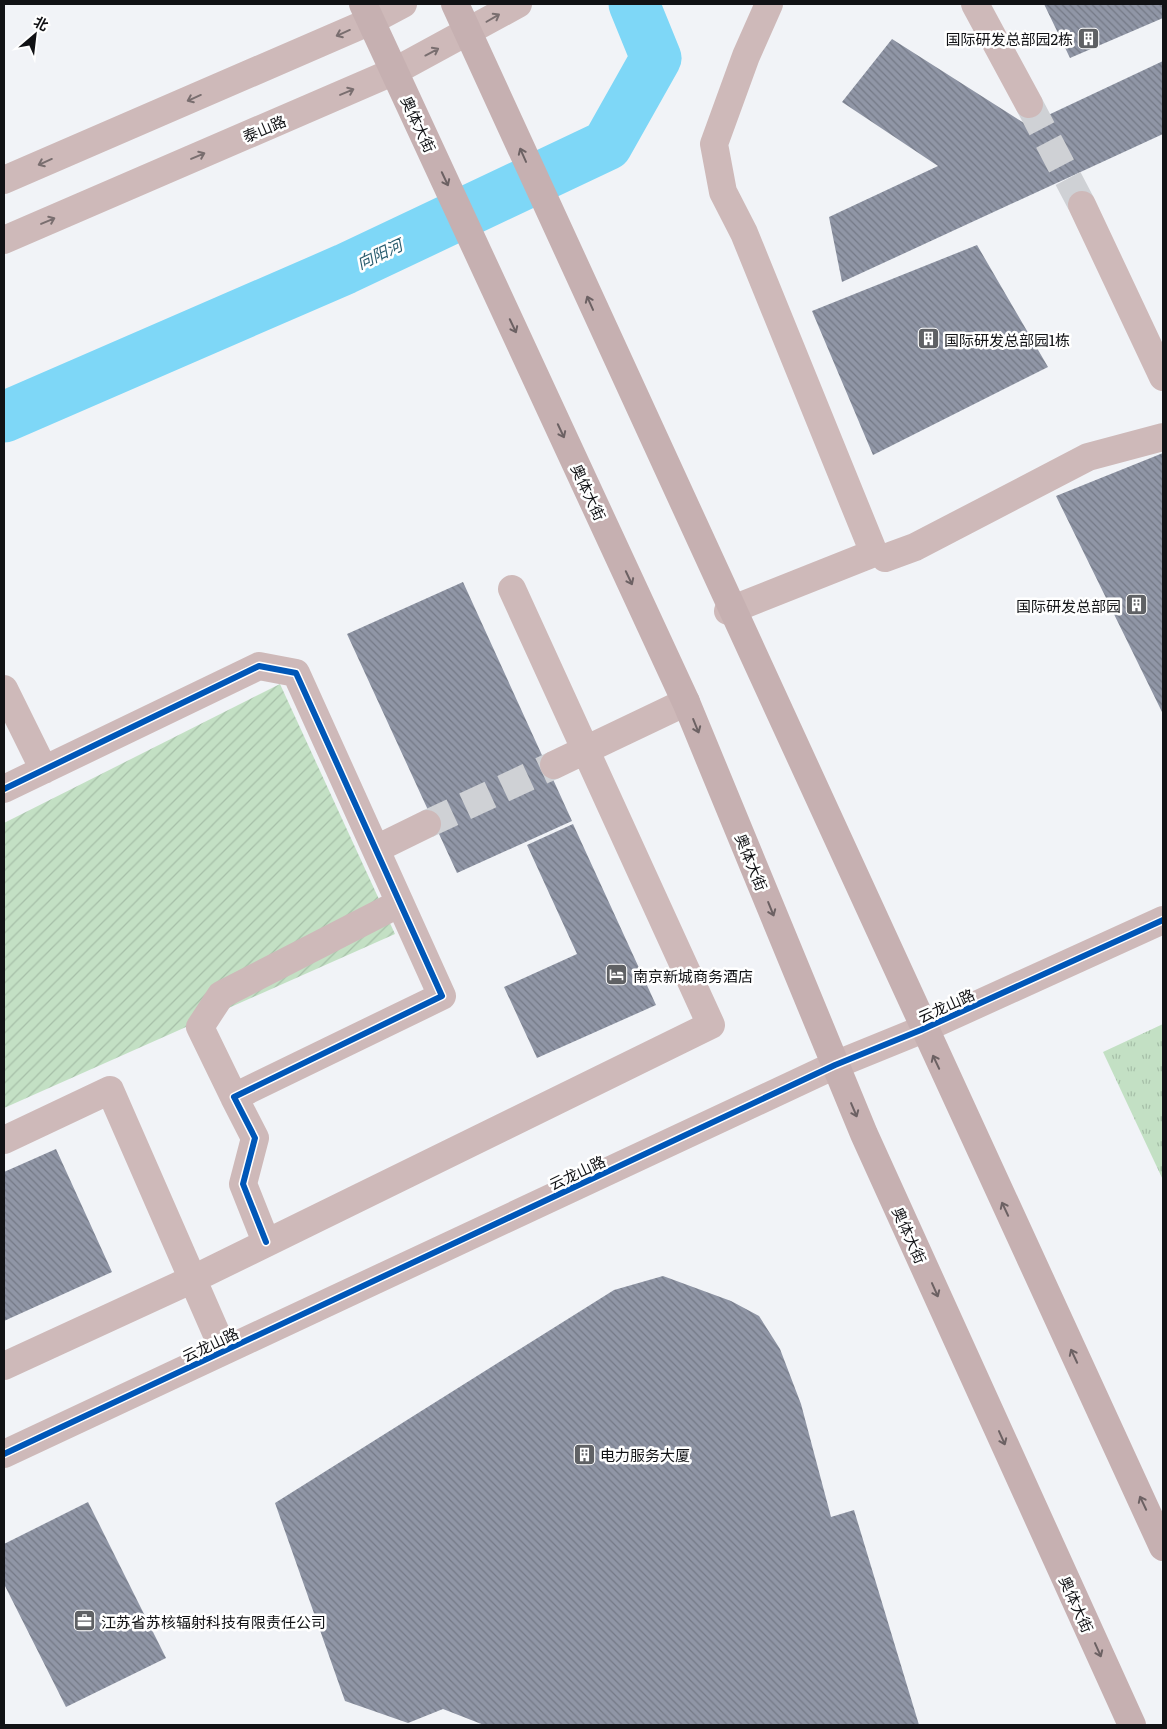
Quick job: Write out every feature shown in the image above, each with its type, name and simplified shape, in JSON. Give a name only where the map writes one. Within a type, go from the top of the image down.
[{"type":"main road","points":[[455,4],[728,611],[921,1030],[1163,1547]]},
{"type":"main road","name":"奥体大街","points":[[367,12],[686,702],[864,1134],[1132,1725]]},
{"type":"street","points":[[4,180],[367,12],[402,4]]},
{"type":"street","name":"泰山路","points":[[4,240],[395,71],[518,4]]},
{"type":"street","points":[[728,611],[874,553],[744,233],[723,192],[714,144],[746,56],[769,4]]},
{"type":"street","points":[[975,4],[1029,104]]},
{"type":"street","points":[[1082,205],[1163,377]]},
{"type":"street","points":[[885,558],[915,548],[1088,457],[1163,437]]},
{"type":"street","points":[[4,1366],[193,1279],[711,1025],[512,589]]},
{"type":"street","points":[[4,790],[259,666],[296,672],[442,996],[234,1097]]},
{"type":"street","points":[[4,688],[44,770]]},
{"type":"street","points":[[554,765],[686,702]]},
{"type":"street","points":[[376,849],[428,824]]},
{"type":"street","points":[[266,1242],[242,1184],[254,1138],[200,1027],[221,995],[400,903]]},
{"type":"street","name":"云龙山路","points":[[4,1454],[836,1065],[921,1030],[1163,920]]},
{"type":"street","points":[[4,1140],[110,1090],[224,1351]]},
{"type":"green space","points":[[280,684],[395,934],[4,1108],[4,823]]},
{"type":"green space","points":[[1163,1024],[1163,1180],[1103,1052]]},
{"type":"building","name":"国际研发总部园2栋","points":[[1044,4],[1163,4],[1163,18],[1070,58]]},
{"type":"building","points":[[892,39],[1027,125],[1163,61],[1163,134],[842,282],[829,217],[938,166],[842,102]]},
{"type":"building","name":"国际研发总部园1栋","points":[[977,245],[1048,367],[873,455],[812,311]]},
{"type":"building","name":"国际研发总部园","points":[[1163,453],[1163,714],[1056,496]]},
{"type":"building","points":[[463,582],[572,821],[457,873],[347,634]]},
{"type":"building","points":[[573,824],[656,1005],[537,1058],[504,987],[577,954],[527,845]]},
{"type":"building","points":[[56,1149],[112,1272],[4,1321],[4,1172]]},
{"type":"building","name":"电力服务大厦","points":[[663,1276],[731,1301],[759,1316],[780,1349],[801,1404],[831,1517],[854,1510],[919,1725],[484,1725],[443,1709],[408,1723],[345,1701],[275,1503],[614,1290]]},
{"type":"building","name":"江苏省苏核辐射科技有限责任公司","points":[[88,1502],[166,1658],[66,1707],[4,1584],[4,1544]]},
{"type":"waterway","name":"向阳河","points":[[4,417],[345,269],[607,145],[656,58],[634,4]]},
{"type":"tunnel","points":[[1029,104],[1082,205]]},
{"type":"tunnel","points":[[427,824],[554,765]]},
{"type":"cycle path","points":[[4,789],[259,666],[296,673],[442,996],[234,1097],[255,1138],[243,1184],[266,1242]]},
{"type":"cycle path","points":[[4,1454],[835,1065],[921,1030],[1163,920]]},
{"type":"place","name":"国际研发总部园2栋","points":[[1089,38]]},
{"type":"place","name":"国际研发总部园1栋","points":[[928,339]]},
{"type":"place","name":"国际研发总部园","points":[[1137,605]]},
{"type":"place","name":"南京新城商务酒店","points":[[617,975]]},
{"type":"place","name":"电力服务大厦","points":[[584,1454]]},
{"type":"place","name":"江苏省苏核辐射科技有限责任公司","points":[[85,1621]]}]
